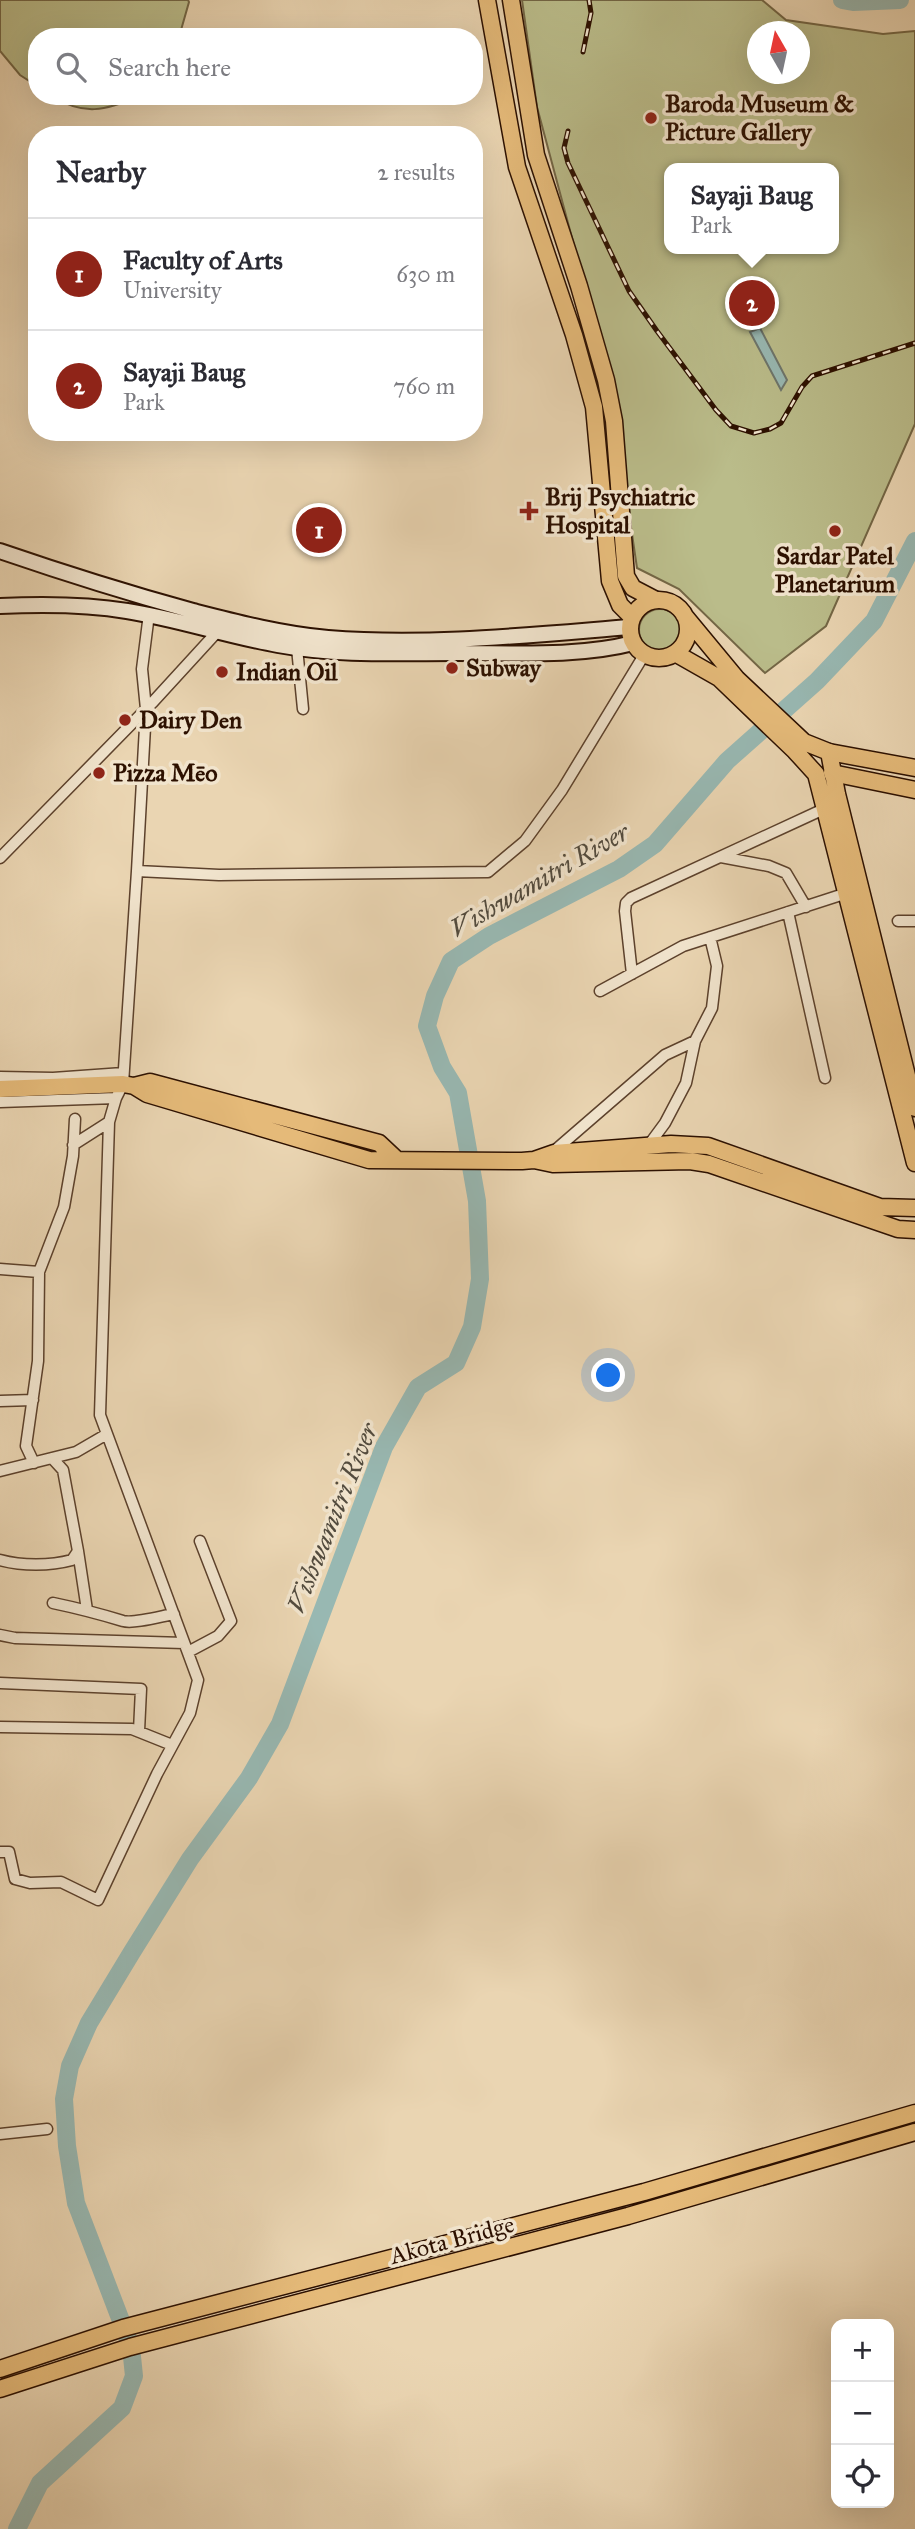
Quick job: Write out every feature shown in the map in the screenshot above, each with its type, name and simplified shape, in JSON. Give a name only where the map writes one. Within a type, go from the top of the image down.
[{"type":"main road","points":[[487,0],[517,167],[574,335],[594,407],[610,581],[635,635],[660,659],[682,648],[688,632],[684,615]]},
{"type":"main road","points":[[511,0],[536,155],[579,286],[606,380],[614,421],[626,576],[634,588],[656,600],[673,604],[734,683],[804,746],[826,808],[915,1163]]},
{"type":"main road","points":[[0,551],[119,591],[226,620],[304,635],[411,640],[531,634],[635,635]]},
{"type":"main road","points":[[635,635],[638,609],[656,600]]},
{"type":"main road","points":[[0,606],[52,604],[149,614],[217,632],[332,653],[496,653],[608,649],[635,635]]},
{"type":"main road","points":[[675,653],[734,683]]},
{"type":"main road","points":[[804,746],[915,768]]},
{"type":"main road","points":[[829,752],[915,1108]]},
{"type":"main road","points":[[814,770],[915,790]]},
{"type":"main road","points":[[0,1089],[150,1082],[379,1143],[402,1159],[528,1160],[553,1164],[690,1161],[709,1164],[898,1229],[915,1230]]},
{"type":"main road","points":[[528,1160],[551,1153],[690,1143],[708,1146],[880,1207],[915,1208]]},
{"type":"main road","points":[[0,2370],[123,2328],[643,2192],[915,2113]]},
{"type":"main road","name":"Akota Bridge","points":[[0,2389],[130,2347],[628,2216],[915,2132]]},
{"type":"street","points":[[0,1852],[9,1852],[15,1879],[30,1884],[61,1882],[98,1900],[190,1713],[198,1680],[100,1415],[108,1122],[124,1085],[145,709],[142,679],[149,614]]},
{"type":"street","points":[[0,858],[217,632]]},
{"type":"street","points":[[137,871],[219,875],[488,872],[525,841],[562,790],[635,635]]},
{"type":"street","points":[[297,648],[303,709]]},
{"type":"street","points":[[632,974],[626,903],[641,893],[826,808]]},
{"type":"street","points":[[721,856],[769,866],[786,873],[806,907]]},
{"type":"street","points":[[600,991],[683,946],[847,893]]},
{"type":"street","points":[[788,912],[825,1078]]},
{"type":"street","points":[[898,921],[915,921]]},
{"type":"street","points":[[648,1146],[665,1124],[686,1083],[695,1041],[712,1008],[717,966],[710,937]]},
{"type":"street","points":[[551,1153],[665,1055],[695,1041]]},
{"type":"street","points":[[0,1077],[53,1078],[124,1085]]},
{"type":"street","points":[[0,1102],[124,1085]]},
{"type":"street","points":[[34,1463],[26,1447],[38,1362],[39,1272],[64,1207],[74,1145],[75,1119]]},
{"type":"street","points":[[74,1145],[108,1122]]},
{"type":"street","points":[[0,1269],[39,1272]]},
{"type":"street","points":[[0,1401],[33,1400]]},
{"type":"street","points":[[0,1471],[76,1452],[107,1434]]},
{"type":"street","points":[[52,1458],[63,1470],[87,1609]]},
{"type":"street","points":[[0,1635],[186,1647],[218,1636],[231,1621],[200,1541]]},
{"type":"street","points":[[0,1560],[11,1563],[58,1564],[72,1560],[78,1551]]},
{"type":"street","points":[[53,1603],[87,1609],[93,1614],[116,1617],[125,1622],[174,1614]]},
{"type":"street","points":[[0,1684],[141,1689],[138,1731]]},
{"type":"street","points":[[0,1727],[132,1729],[172,1745]]},
{"type":"street","points":[[0,2134],[47,2129]]},
{"type":"green space","points":[[0,0],[189,2],[182,28],[28,28],[28,80],[20,75],[0,51]]},
{"type":"green space","points":[[522,0],[762,0],[786,20],[793,21],[747,21],[747,84],[810,84],[810,23],[883,34],[915,31],[915,424],[826,626],[765,673],[679,589],[637,568],[623,473],[621,421],[537,107]]},
{"type":"green space","points":[[70,105],[115,105],[95,109]]},
{"type":"green space","points":[[660,609],[675,615],[681,630],[675,645],[660,651],[645,645],[639,630],[645,615]]},
{"type":"water","points":[[760,328],[787,380],[781,390],[750,332]]},
{"type":"waterway","name":"Vishwamitri River","points":[[842,0],[900,0]]},
{"type":"waterway","name":"Vishwamitri River","points":[[17,2529],[40,2483],[122,2408],[134,2376],[131,2347],[76,2203],[67,2146],[64,2099],[70,2066],[89,2023],[132,1952],[190,1859],[249,1778],[280,1724],[384,1447],[418,1387],[456,1363],[472,1327],[480,1279],[477,1201],[458,1093],[442,1067],[427,1026],[435,996],[451,961],[489,936],[619,869],[655,844],[727,761],[817,681],[874,621],[915,541]]},
{"type":"railway","points":[[583,52],[591,13],[589,0]]},
{"type":"railway","points":[[568,131],[564,148],[568,163],[629,291],[716,410],[731,426],[754,433],[770,429],[781,423],[802,387],[812,376],[915,343]]},
{"type":"place","name":"Baroda Museum & Picture Gallery","points":[[651,118]]},
{"type":"place","name":"Sayaji Baug","points":[[752,303]]},
{"type":"place","name":"Brij Psychiatric Hospital","points":[[529,511]]},
{"type":"place","name":"Faculty of Arts","points":[[319,530]]},
{"type":"place","name":"Sardar Patel Planetarium","points":[[835,531]]},
{"type":"place","name":"Subway","points":[[452,668]]},
{"type":"place","name":"Indian Oil","points":[[222,672]]},
{"type":"place","name":"Dairy Den","points":[[125,720]]},
{"type":"place","name":"Pizza Mēo","points":[[99,773]]}]
